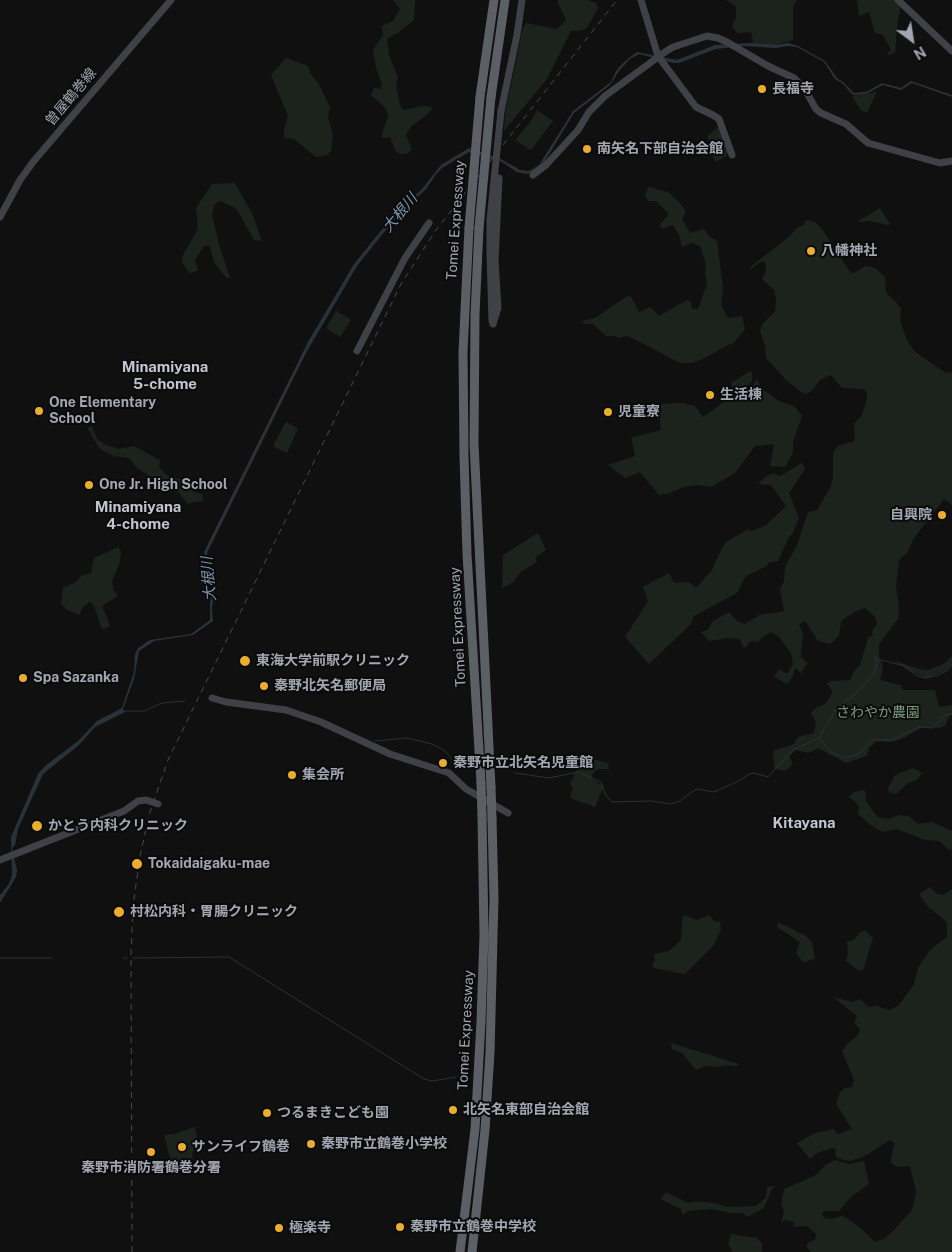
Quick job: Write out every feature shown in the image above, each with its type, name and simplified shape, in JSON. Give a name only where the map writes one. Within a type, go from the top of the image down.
[{"type":"highway","name":"Tomei Expressway","points":[[460,1252],[475,1129],[482,1022],[484,935],[481,783],[465,501],[463,409],[465,288],[480,97],[494,0]]},
{"type":"highway","name":"Tomei Expressway","points":[[472,1252],[483,1155],[490,1053],[494,898],[474,403],[475,314],[479,228],[491,97],[505,0]]},
{"type":"street","name":"曽屋鶴巻線","points":[[0,217],[20,180],[33,162],[171,0]]},
{"type":"street","points":[[499,178],[494,261],[498,308],[492,324],[490,220],[494,171],[502,111],[522,0]]},
{"type":"street","points":[[641,0],[658,56],[696,107],[714,114],[719,119],[732,155]]},
{"type":"street","points":[[898,0],[952,51]]},
{"type":"street","points":[[533,175],[546,166],[578,130],[589,112],[605,96],[673,47],[707,36],[730,43],[768,66],[797,80],[816,109],[846,124],[868,143],[940,163],[952,161]]},
{"type":"street","points":[[357,351],[405,258],[429,223]]},
{"type":"street","points":[[212,698],[226,702],[286,710],[328,725],[390,754],[449,773],[466,789],[508,813]]},
{"type":"street","points":[[0,860],[124,811],[138,801],[146,800],[158,804]]},
{"type":"green space","points":[[393,0],[415,0],[414,20],[387,39],[389,55],[398,78],[396,85],[400,105],[403,110],[423,106],[432,107],[432,110],[411,127],[406,135],[412,150],[401,154],[396,152],[390,137],[383,138],[382,134],[388,117],[387,112],[384,106],[371,96],[374,88],[381,89],[382,84],[376,68],[373,50],[383,35],[382,26],[393,21],[400,9]]},
{"type":"green space","points":[[588,0],[596,3],[598,8],[586,29],[571,31],[547,79],[504,131],[505,113],[523,28],[526,23],[557,29],[566,20],[557,1]]},
{"type":"green space","points":[[726,0],[797,0],[793,7],[793,40],[777,45],[754,45],[751,32],[737,33],[732,26],[736,18],[736,6]]},
{"type":"green space","points":[[857,0],[898,0],[901,4],[895,53],[889,55],[887,53],[891,50],[883,35],[875,33],[869,12],[859,16]]},
{"type":"green space","points":[[286,58],[306,65],[309,68],[330,107],[328,118],[333,134],[331,151],[327,155],[316,157],[294,139],[284,138],[288,116],[271,75]]},
{"type":"green space","points":[[877,91],[867,113],[861,110],[852,96],[868,94]]},
{"type":"green space","points":[[537,110],[553,121],[531,150],[515,140],[531,121]]},
{"type":"green space","points":[[719,127],[728,153],[716,162],[707,136]]},
{"type":"green space","points":[[235,183],[253,215],[262,241],[254,240],[235,208],[220,201],[214,205],[212,215],[230,278],[227,278],[215,264],[209,245],[204,246],[195,260],[198,270],[189,273],[182,262],[182,257],[198,229],[196,208],[212,184]]},
{"type":"green space","points":[[649,186],[668,192],[681,204],[686,212],[682,219],[690,233],[704,229],[709,236],[717,241],[723,288],[721,305],[728,318],[742,316],[745,329],[732,345],[730,344],[692,363],[680,363],[630,337],[606,336],[593,324],[584,324],[582,321],[595,318],[630,295],[639,312],[650,307],[659,316],[687,300],[691,302],[692,309],[698,309],[707,284],[706,264],[700,246],[691,243],[682,247],[679,235],[673,225],[662,229],[660,224],[669,214],[656,201],[648,201],[645,195]]},
{"type":"green space","points":[[880,208],[890,224],[870,221],[857,222]]},
{"type":"green space","name":"さわやか農園","points":[[808,220],[816,223],[822,229],[850,272],[854,273],[865,266],[875,268],[885,277],[886,292],[901,308],[900,321],[907,340],[915,352],[946,373],[952,372],[952,505],[944,499],[914,538],[907,553],[899,560],[896,587],[899,606],[898,619],[879,644],[879,657],[883,667],[880,680],[901,685],[903,690],[935,690],[939,707],[952,705],[952,715],[950,715],[945,726],[939,728],[922,727],[904,738],[892,742],[877,741],[869,748],[867,756],[846,763],[818,748],[809,753],[796,750],[789,756],[793,764],[785,771],[774,768],[773,751],[794,744],[800,736],[814,733],[816,722],[811,713],[814,709],[825,704],[833,692],[827,684],[830,681],[850,680],[854,671],[860,665],[868,638],[873,635],[872,631],[877,624],[875,617],[865,608],[854,612],[841,621],[839,635],[829,644],[818,641],[805,621],[799,624],[803,634],[801,657],[808,663],[801,673],[795,668],[793,676],[787,684],[774,677],[779,669],[787,674],[793,664],[791,653],[779,637],[771,632],[758,642],[751,641],[744,649],[740,639],[728,638],[709,641],[701,632],[708,630],[712,622],[729,612],[737,621],[745,624],[760,615],[784,611],[780,588],[784,582],[785,567],[797,545],[808,512],[817,510],[831,486],[833,478],[833,452],[838,446],[854,441],[854,424],[862,415],[867,400],[867,394],[864,389],[844,388],[831,375],[820,380],[811,392],[806,394],[801,392],[785,379],[766,358],[765,346],[760,331],[762,325],[775,311],[776,298],[774,290],[762,279],[766,271],[765,261],[751,269],[749,268]]},
{"type":"green space","points":[[336,311],[351,320],[340,337],[327,329]]},
{"type":"green space","points":[[750,371],[752,373],[752,381],[746,389],[749,391],[757,379],[761,388],[779,401],[795,407],[802,416],[793,442],[793,453],[785,467],[770,466],[774,444],[755,446],[735,473],[711,487],[699,485],[684,487],[659,495],[640,472],[625,478],[608,465],[635,456],[631,438],[661,430],[658,404],[683,403],[695,406],[703,417],[735,394],[731,383]]},
{"type":"green space","points":[[287,422],[298,429],[287,453],[273,446]]},
{"type":"green space","points":[[92,426],[97,439],[106,445],[119,449],[134,446],[160,460],[159,467],[168,476],[178,479],[184,478],[192,491],[202,494],[202,501],[188,504],[169,481],[162,483],[138,469],[129,458],[114,456],[100,449],[87,428]]},
{"type":"green space","points":[[802,463],[805,469],[789,493],[799,518],[778,561],[768,563],[767,566],[746,576],[737,593],[694,616],[691,624],[649,664],[625,637],[648,601],[643,587],[669,573],[674,583],[689,582],[696,588],[712,570],[726,542],[747,530],[752,531],[765,526],[786,506],[771,485],[758,484],[765,477],[773,473],[780,476]]},
{"type":"green space","points":[[538,533],[546,550],[535,558],[537,562],[521,572],[513,582],[502,589],[503,555]]},
{"type":"green space","points":[[118,547],[121,552],[120,562],[112,581],[113,589],[118,596],[102,606],[110,625],[102,629],[94,606],[90,602],[83,607],[79,615],[66,609],[61,603],[63,588],[76,582],[81,576],[91,573],[94,558]]},
{"type":"green space","points":[[952,656],[952,665],[945,671],[927,678],[908,670],[893,660],[918,669],[929,670],[943,664]]},
{"type":"green space","points":[[597,760],[608,763],[609,769],[598,769],[592,774],[592,779],[604,786],[595,807],[570,798],[573,788],[570,784],[580,763]]},
{"type":"green space","points":[[913,768],[922,773],[918,779],[907,784],[896,794],[889,792],[888,788],[895,775]]},
{"type":"green space","points":[[865,790],[866,801],[877,817],[889,819],[899,815],[909,816],[918,824],[932,822],[952,831],[952,849],[949,850],[939,841],[925,840],[897,829],[882,832],[872,826],[858,814],[859,807],[855,801],[848,797],[854,792]]},
{"type":"green space","points":[[930,887],[937,894],[943,895],[952,889],[952,1252],[811,1252],[806,1246],[809,1242],[815,1240],[816,1234],[807,1226],[793,1227],[794,1222],[785,1220],[781,1223],[784,1210],[781,1205],[784,1189],[816,1175],[825,1165],[835,1160],[848,1164],[864,1161],[869,1184],[851,1197],[839,1211],[824,1211],[822,1214],[824,1218],[831,1219],[841,1216],[847,1218],[875,1242],[884,1239],[892,1232],[911,1211],[914,1203],[916,1191],[910,1166],[898,1167],[891,1162],[895,1144],[890,1140],[863,1157],[849,1161],[837,1158],[835,1155],[836,1149],[832,1148],[817,1153],[810,1159],[797,1143],[815,1133],[834,1129],[837,1134],[852,1129],[836,1104],[840,1092],[845,1088],[852,1087],[854,1080],[842,1051],[858,1035],[860,1030],[854,1023],[857,1016],[833,997],[853,1002],[860,999],[868,1007],[877,1006],[890,1010],[899,1005],[914,984],[918,968],[930,950],[947,937],[947,922],[929,908],[919,894]]},
{"type":"green space","points":[[684,915],[697,920],[709,915],[714,921],[720,922],[721,930],[713,946],[685,974],[654,968],[652,965],[655,961],[654,954],[669,951],[681,940]]},
{"type":"green space","points":[[778,922],[806,936],[812,942],[815,959],[805,962],[801,960],[796,953],[800,942],[777,927]]},
{"type":"green space","points":[[865,930],[873,938],[863,970],[858,970],[846,961],[848,953],[847,942],[854,940],[859,933]]},
{"type":"green space","points":[[671,1043],[739,1064],[736,1066],[706,1066],[696,1070],[682,1053],[672,1049]]},
{"type":"green space","points":[[195,1127],[197,1139],[192,1156],[193,1160],[172,1166],[164,1135],[174,1134]]},
{"type":"green space","points":[[776,1186],[772,1189],[764,1208],[748,1217],[742,1213],[730,1213],[714,1209],[688,1211],[683,1215],[681,1209],[661,1199],[666,1192],[688,1203],[697,1201],[727,1207],[756,1206],[766,1197],[767,1187]]},
{"type":"green space","points":[[731,1234],[757,1238],[762,1244],[762,1252],[733,1252],[728,1244]]},
{"type":"water","name":"大根川","points":[[749,43],[777,45],[788,43],[798,46],[825,61],[837,78],[854,93],[866,92],[882,83],[901,88],[911,81],[952,95],[952,97],[912,83],[901,90],[883,85],[866,94],[853,95],[842,83],[835,79],[824,62],[797,47],[744,46],[716,49],[679,63],[639,54],[630,59],[610,85],[574,113],[541,167],[533,172],[526,174],[517,172],[500,161],[469,152],[442,168],[426,189],[393,221],[357,266],[306,353],[207,553],[215,587],[212,608],[213,621],[193,635],[154,641],[139,651],[134,679],[123,709],[125,712],[95,727],[79,745],[43,774],[18,829],[15,845],[12,848],[17,870],[16,877],[0,903],[0,895],[9,884],[12,875],[11,837],[38,774],[45,766],[78,741],[97,721],[122,708],[134,672],[135,654],[138,648],[150,640],[191,634],[210,620],[212,587],[204,552],[308,342],[354,264],[392,217],[422,189],[441,165],[469,148],[501,159],[520,170],[529,171],[539,165],[573,111],[611,82],[616,71],[637,52],[677,60],[715,45]]},
{"type":"waterway","points":[[819,738],[836,709],[854,695],[874,674],[877,663],[874,655]]},
{"type":"waterway","points":[[877,659],[905,666],[916,675],[925,678],[939,675],[948,670],[952,665]]},
{"type":"waterway","points":[[123,711],[144,711],[162,703],[185,701]]},
{"type":"waterway","points":[[515,773],[549,778],[578,772],[601,782],[605,794],[612,802],[651,801],[671,804],[680,801],[698,789],[714,792],[741,780],[749,774],[754,773],[768,777],[793,750],[819,738],[831,752],[845,758],[859,754],[872,740],[892,740],[919,727],[933,728],[945,715],[952,714]]},
{"type":"waterway","points":[[375,741],[407,738],[432,744],[445,751],[455,763]]},
{"type":"waterway","points":[[133,958],[229,957],[424,1079],[432,1081],[456,1077]]},
{"type":"waterway","points":[[0,958],[52,958]]},
{"type":"railway","points":[[132,1252],[131,956],[133,906],[140,856],[149,815],[168,760],[401,284],[436,230],[617,0]]},
{"type":"place","name":"長福寺","points":[[762,89]]},
{"type":"place","name":"南矢名下部自治会館","points":[[587,149]]},
{"type":"place","name":"八幡神社","points":[[811,251]]},
{"type":"place","name":"生活棟","points":[[710,395]]},
{"type":"place","name":"One Elementary School","points":[[39,411]]},
{"type":"place","name":"児童寮","points":[[608,412]]},
{"type":"place","name":"One Jr. High School","points":[[89,485]]},
{"type":"place","name":"自興院","points":[[942,515]]},
{"type":"place","name":"東海大学前駅クリニック","points":[[245,661]]},
{"type":"place","name":"Spa Sazanka","points":[[23,678]]},
{"type":"place","name":"秦野北矢名郵便局","points":[[264,686]]},
{"type":"place","name":"秦野市立北矢名児童館","points":[[443,763]]},
{"type":"place","name":"集会所","points":[[292,775]]},
{"type":"place","name":"かとう内科クリニック","points":[[37,826]]},
{"type":"place","name":"Tokaidaigaku-mae","points":[[137,864]]},
{"type":"place","name":"村松内科・胃腸クリニック","points":[[119,912]]},
{"type":"place","name":"北矢名東部自治会館","points":[[453,1110]]},
{"type":"place","name":"つるまきこども園","points":[[267,1113]]},
{"type":"place","name":"秦野市立鶴巻小学校","points":[[311,1144]]},
{"type":"place","name":"サンライフ鶴巻","points":[[182,1147]]},
{"type":"place","name":"秦野市消防署鶴巻分署","points":[[151,1152]]},
{"type":"place","name":"秦野市立鶴巻中学校","points":[[400,1227]]},
{"type":"place","name":"極楽寺","points":[[279,1228]]},
{"type":"district","name":"Minamiyana 5-chome","points":[[165,376]]},
{"type":"district","name":"Minamiyana 4-chome","points":[[138,516]]},
{"type":"district","name":"Kitayana","points":[[804,823]]}]
